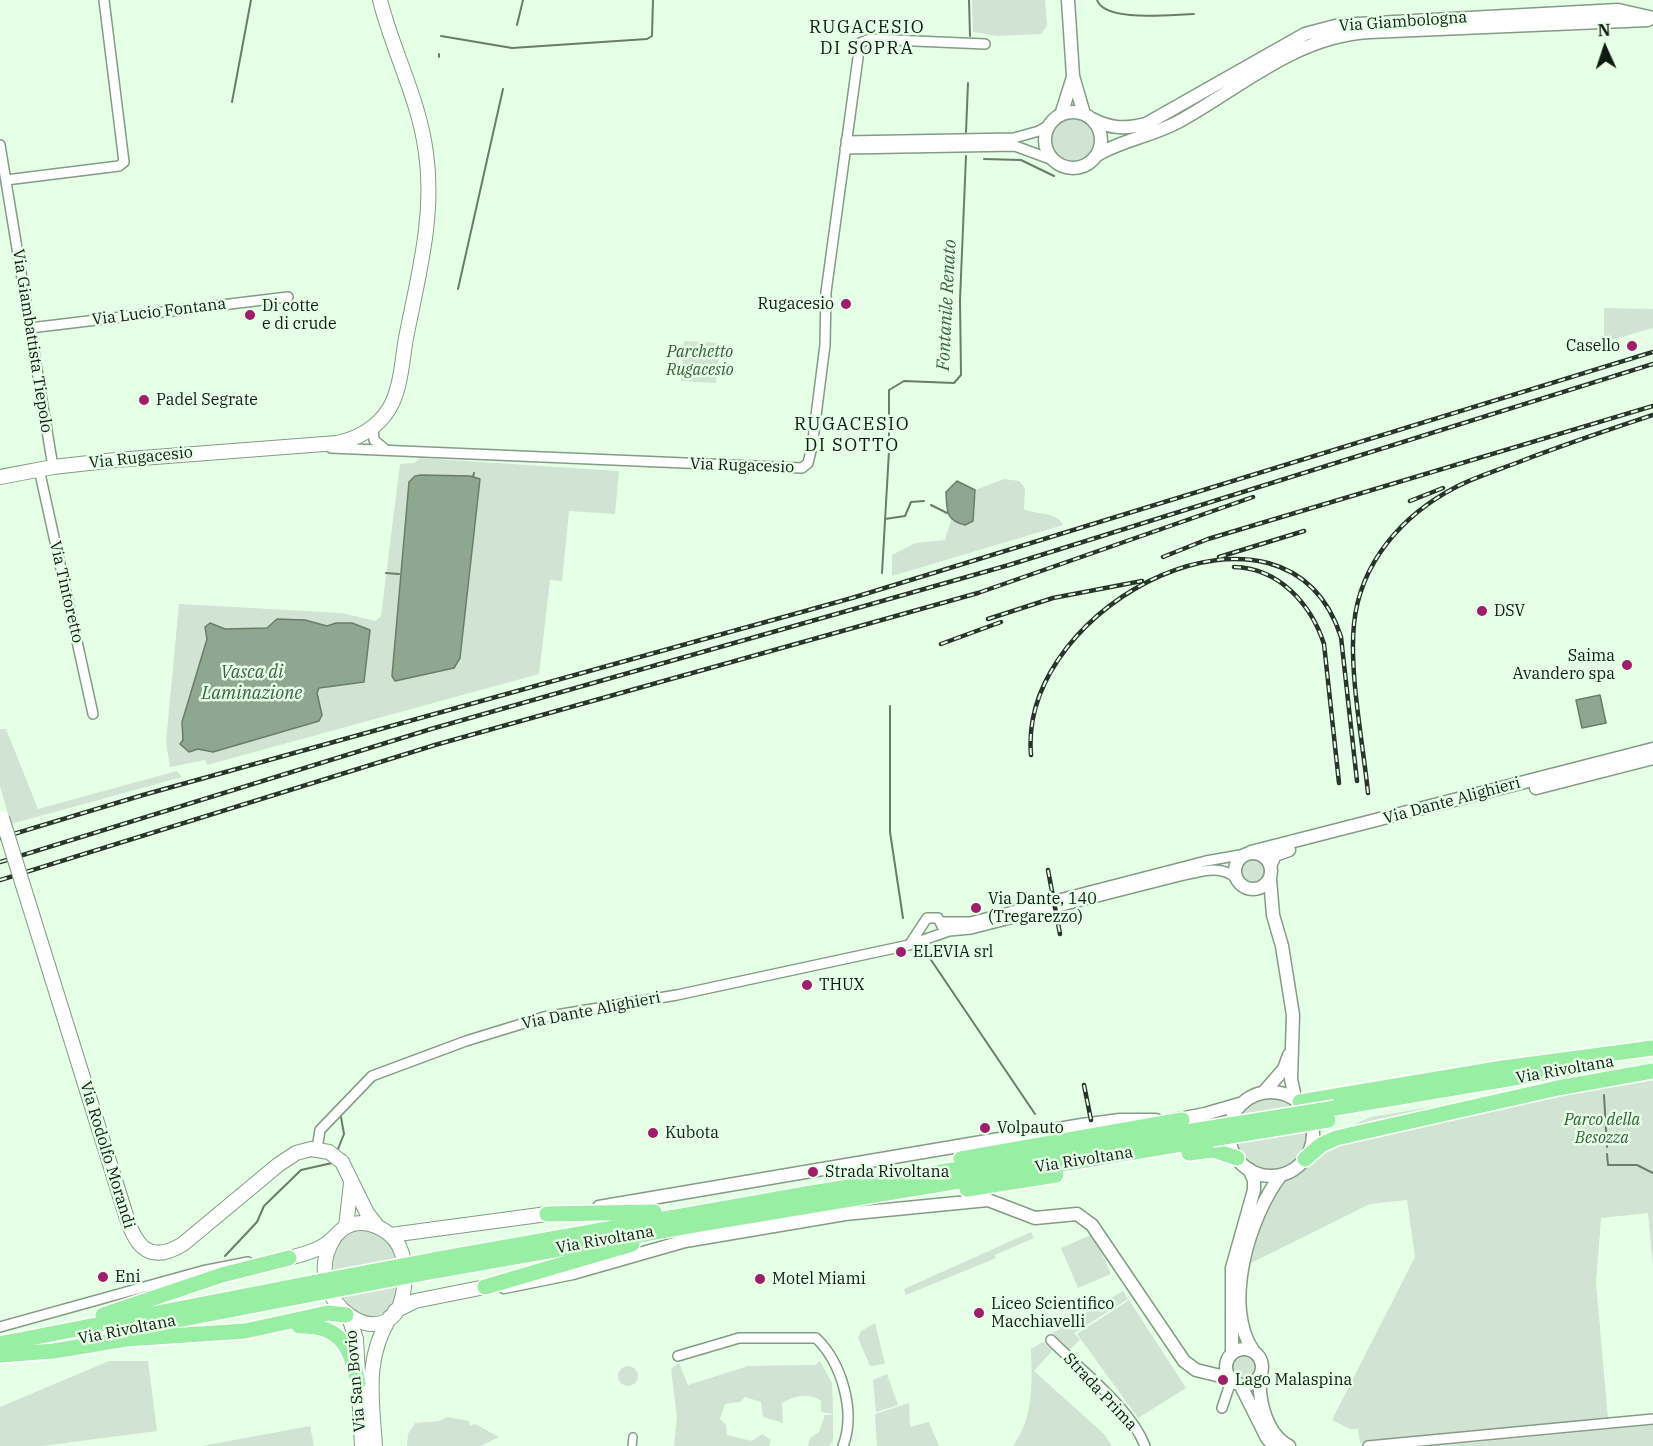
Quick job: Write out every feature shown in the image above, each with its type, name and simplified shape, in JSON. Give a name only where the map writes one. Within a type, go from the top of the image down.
[{"type":"highway","points":[[1297,1100],[1503,1068],[1653,1048]]},
{"type":"highway","name":"Via Rivoltana","points":[[1336,1113],[1653,1055]]},
{"type":"highway","name":"Via Rivoltana","points":[[1336,1113],[1653,1066]]},
{"type":"highway","points":[[1305,1159],[1321,1145],[1336,1138],[1558,1088],[1653,1071]]},
{"type":"highway","points":[[1211,1133],[1336,1113]]},
{"type":"highway","points":[[842,1188],[875,1175],[1182,1120]]},
{"type":"highway","name":"Via Rivoltana","points":[[0,1343],[307,1290],[806,1194],[1211,1133]]},
{"type":"highway","name":"Via Rivoltana","points":[[434,1266],[821,1203],[1211,1133]]},
{"type":"highway","points":[[821,1203],[856,1203],[990,1186],[1204,1150],[1216,1151],[1237,1158]]},
{"type":"highway","points":[[547,1214],[659,1212],[806,1194]]},
{"type":"highway","points":[[485,1287],[646,1239],[697,1230],[745,1216]]},
{"type":"highway","points":[[0,1343],[34,1330],[104,1315],[222,1275],[289,1258]]},
{"type":"highway","name":"Via Rivoltana","points":[[0,1355],[307,1290]]},
{"type":"highway","points":[[260,1329],[327,1313],[347,1316]]},
{"type":"highway","points":[[0,1355],[47,1352],[126,1339],[311,1326],[333,1333],[347,1348],[358,1383]]},
{"type":"main road","points":[[372,431],[387,412],[396,393],[429,207],[428,166],[422,126],[380,2]]},
{"type":"main road","name":"Via Rugacesio","points":[[0,477],[46,468],[212,451],[343,442],[372,431]]},
{"type":"main road","name":"Via Rodolfo Morandi","points":[[1,814],[130,1232],[139,1245],[153,1252],[169,1251],[183,1244],[291,1156],[316,1149]]},
{"type":"main road","points":[[316,1149],[334,1154],[369,1216],[378,1227]]},
{"type":"main road","points":[[346,1227],[351,1181]]},
{"type":"main road","points":[[391,1235],[547,1214]]},
{"type":"main road","points":[[289,1258],[313,1251],[334,1238],[346,1227],[363,1223],[378,1227],[391,1235],[400,1250],[405,1271],[403,1294],[393,1314]]},
{"type":"main road","points":[[334,1238],[327,1255],[327,1278],[334,1300],[347,1316],[370,1324],[415,1301],[485,1287]]},
{"type":"main road","name":"Via San Bovio","points":[[375,1446],[372,1363],[379,1335],[393,1314]]},
{"type":"main road","name":"Via San Bovio","points":[[347,1316],[355,1335],[362,1446]]},
{"type":"street","points":[[6,180],[119,166],[124,162],[104,0]]},
{"type":"street","points":[[846,145],[1015,146],[1053,160],[1064,167],[1075,168],[1088,164],[1097,155],[1101,136],[1088,117],[1073,76],[1068,0]]},
{"type":"street","name":"Via Giambologna","points":[[1088,117],[1105,126],[1118,128],[1146,124],[1305,34],[1339,25],[1618,10],[1653,19]]},
{"type":"street","name":"Via Giambologna","points":[[1441,29],[1461,24],[1625,16],[1632,12]]},
{"type":"street","name":"Via Giambologna","points":[[1097,155],[1119,144],[1155,134],[1312,43],[1350,33],[1653,19]]},
{"type":"street","name":"Via Rugacesio","points":[[391,451],[795,469],[806,466],[811,453],[815,427],[825,345],[826,292],[859,47],[863,41],[985,44]]},
{"type":"street","points":[[1061,115],[1073,76]]},
{"type":"street","points":[[846,145],[1014,138],[1040,131],[1061,115],[1073,112],[1088,117]]},
{"type":"street","points":[[1050,124],[1045,142],[1053,160]]},
{"type":"street","name":"Via Giambattista Tiepolo","points":[[0,145],[30,328],[46,468]]},
{"type":"street","name":"Via Lucio Fontana","points":[[30,328],[288,297]]},
{"type":"street","points":[[372,431],[375,442],[391,451]]},
{"type":"street","points":[[282,447],[391,451]]},
{"type":"street","name":"Via Tintoretto","points":[[46,468],[93,714]]},
{"type":"street","name":"Via Dante Alighieri","points":[[941,933],[971,929],[1044,907],[1653,748]]},
{"type":"street","name":"Via Dante Alighieri","points":[[1271,864],[1273,857],[1285,851],[1653,758]]},
{"type":"street","points":[[1273,915],[1236,878],[1236,864],[1248,853],[1263,855],[1271,864],[1273,915],[1282,945],[1291,1002],[1293,1045],[1291,1079],[1297,1100]]},
{"type":"street","name":"Via Dante Alighieri","points":[[1183,871],[1218,869],[1236,878]]},
{"type":"street","points":[[1249,889],[1262,887],[1270,879]]},
{"type":"street","name":"Via Dante Alighieri","points":[[941,922],[970,922],[1044,907]]},
{"type":"street","points":[[909,945],[921,930],[922,922],[927,918],[934,917],[941,922],[941,933],[936,938],[929,938],[921,930]]},
{"type":"street","name":"Via Dante Alighieri","points":[[316,1149],[320,1130],[372,1076],[515,1025],[783,972],[909,945],[929,938]]},
{"type":"street","points":[[547,1214],[763,1181],[1083,1125],[1120,1120],[1182,1120],[1243,1103],[1263,1092],[1286,1066],[1293,1045]]},
{"type":"street","points":[[1243,1103],[1234,1113],[1229,1128],[1230,1144],[1237,1158],[1249,1169],[1264,1175],[1281,1175],[1296,1168],[1305,1159],[1313,1144],[1314,1128],[1310,1115],[1297,1100],[1281,1092],[1263,1092]]},
{"type":"street","points":[[1249,1169],[1254,1180],[1254,1190],[1232,1268],[1232,1353],[1226,1364],[1274,1446]]},
{"type":"street","points":[[1281,1175],[1269,1190],[1254,1223],[1240,1285],[1242,1327],[1261,1361],[1259,1397],[1275,1433],[1289,1446]]},
{"type":"street","points":[[485,1287],[509,1287],[562,1275],[685,1241],[845,1214],[988,1200],[1035,1218],[1077,1214],[1092,1225],[1184,1360],[1196,1370],[1235,1382],[1250,1385],[1260,1376]]},
{"type":"street","name":"Via Rivoltana","points":[[0,1327],[213,1268],[289,1258]]},
{"type":"street","points":[[678,1356],[739,1338],[816,1338],[836,1365],[845,1384],[847,1436],[843,1446]]},
{"type":"street","name":"Strada Prima","points":[[1051,1340],[1116,1405],[1140,1435],[1145,1446]]},
{"type":"street","points":[[1232,1353],[1240,1349],[1254,1352]]},
{"type":"street","points":[[1368,1446],[1653,1419]]},
{"type":"street","points":[[632,1446],[633,1437]]},
{"type":"green space","points":[[972,0],[1045,0],[1047,26],[1041,34],[997,36],[973,32]]},
{"type":"green space","points":[[1073,118],[1089,125],[1096,141],[1089,157],[1073,164],[1057,157],[1050,141],[1057,125]]},
{"type":"green space","points":[[1604,308],[1653,309],[1653,328],[1604,342]]},
{"type":"green space","name":"Parchetto Rugacesio","points":[[684,341],[720,343],[716,383],[681,381]]},
{"type":"green space","points":[[420,458],[619,471],[615,514],[569,511],[562,581],[550,580],[539,674],[207,765],[205,760],[170,767],[166,742],[179,604],[342,613],[375,621],[381,616],[400,464],[414,463]]},
{"type":"green space","points":[[1004,479],[1019,481],[1025,488],[1024,509],[1051,515],[1060,520],[1063,525],[892,576],[892,555],[915,543],[945,540],[951,520],[957,523],[976,495],[975,490]]},
{"type":"green space","points":[[0,729],[6,729],[38,809],[177,771],[182,777],[11,824],[0,786]]},
{"type":"green space","points":[[1253,859],[1261,863],[1265,871],[1261,879],[1253,883],[1245,879],[1241,871],[1245,863]]},
{"type":"green space","name":"Parco della Besozza","points":[[1653,1070],[1653,1266],[1648,1213],[1601,1218],[1596,1283],[1608,1419],[1360,1443],[1358,1429],[1350,1429],[1332,1420],[1415,1257],[1407,1200],[1370,1204],[1251,1263],[1263,1214],[1279,1185],[1304,1168],[1337,1132],[1371,1117]]},
{"type":"green space","points":[[1271,1098],[1285,1101],[1297,1108],[1304,1120],[1307,1134],[1304,1148],[1297,1160],[1285,1167],[1271,1170],[1257,1167],[1245,1160],[1238,1148],[1235,1134],[1238,1120],[1245,1108],[1257,1101]]},
{"type":"green space","points":[[360,1229],[385,1238],[393,1251],[397,1267],[397,1295],[386,1311],[370,1317],[362,1316],[347,1306],[341,1298],[334,1278],[334,1258],[337,1248],[350,1233]]},
{"type":"green space","points":[[1031,1232],[1034,1238],[995,1255],[996,1258],[906,1295],[904,1289]]},
{"type":"green space","points":[[1093,1234],[1111,1274],[1078,1288],[1061,1248]]},
{"type":"green space","points":[[1123,1291],[1128,1299],[1074,1333],[1080,1340],[1069,1350],[1053,1333]]},
{"type":"green space","points":[[1129,1300],[1186,1388],[1138,1418],[1077,1334]]},
{"type":"green space","points":[[875,1323],[885,1364],[870,1366],[858,1338],[861,1331]]},
{"type":"green space","points":[[1043,1342],[1053,1350],[1034,1371],[1104,1434],[1112,1446],[1013,1446],[1020,1435],[1028,1412],[1031,1387],[1031,1349]]},
{"type":"green space","points":[[1244,1353],[1254,1357],[1258,1367],[1254,1377],[1244,1381],[1234,1377],[1230,1367],[1234,1357]]},
{"type":"green space","points":[[109,1361],[148,1361],[157,1431],[42,1446],[0,1446],[0,1407]]},
{"type":"green space","points":[[820,1361],[832,1383],[833,1414],[821,1412],[821,1401],[816,1398],[802,1396],[782,1403],[783,1423],[763,1417],[761,1402],[745,1397],[740,1402],[725,1404],[720,1419],[726,1425],[727,1435],[752,1441],[762,1434],[771,1440],[769,1446],[674,1446],[677,1417],[671,1369],[679,1363],[688,1385],[748,1366],[815,1365]]},
{"type":"green space","points":[[628,1366],[635,1369],[638,1376],[635,1383],[628,1386],[621,1383],[618,1376],[621,1369]]},
{"type":"green space","points":[[887,1374],[898,1405],[876,1412],[873,1380]]},
{"type":"green space","points":[[909,1403],[910,1427],[929,1422],[939,1446],[877,1446],[875,1414]]},
{"type":"green space","points":[[825,1415],[833,1415],[833,1441],[829,1446],[808,1446],[810,1438],[819,1432]]},
{"type":"green space","points":[[447,1417],[469,1421],[470,1426],[475,1424],[499,1437],[481,1446],[407,1446],[408,1434],[415,1423],[440,1421]]},
{"type":"green space","points":[[1653,1425],[1653,1446],[1437,1446]]},
{"type":"green space","points":[[310,1426],[314,1446],[202,1446]]},
{"type":"water","points":[[415,476],[470,476],[480,479],[460,658],[454,668],[395,681],[392,676],[409,482]]},
{"type":"water","points":[[957,481],[975,490],[973,521],[965,525],[950,517],[947,509],[946,492]]},
{"type":"water","name":"Vasca di Laminazione","points":[[277,619],[305,620],[327,626],[336,623],[352,623],[370,630],[364,682],[319,688],[317,693],[322,715],[319,721],[213,752],[198,749],[189,752],[180,744],[183,740],[182,722],[207,639],[205,627],[210,623],[225,629],[267,628]]},
{"type":"water","points":[[1600,695],[1606,723],[1582,728],[1576,700]]},
{"type":"waterway","points":[[232,102],[251,0]]},
{"type":"waterway","points":[[517,25],[523,0]]},
{"type":"waterway","points":[[441,36],[512,48],[647,39],[652,36],[653,0]]},
{"type":"waterway","name":"Fontanile Renato","points":[[969,0],[970,36]]},
{"type":"waterway","points":[[1097,0],[1103,7],[1126,15],[1194,14]]},
{"type":"waterway","name":"Fontanile Renato","points":[[966,132],[968,83]]},
{"type":"waterway","points":[[458,289],[503,89]]},
{"type":"waterway","name":"Fontanile Renato","points":[[882,573],[889,451],[889,390],[904,381],[954,383],[961,375],[960,300],[966,156]]},
{"type":"waterway","points":[[984,159],[1021,160],[1054,176]]},
{"type":"waterway","points":[[473,477],[474,473]]},
{"type":"waterway","points":[[885,519],[905,516],[911,502],[924,501]]},
{"type":"waterway","points":[[931,505],[947,513]]},
{"type":"waterway","points":[[386,573],[399,574]]},
{"type":"waterway","points":[[890,706],[890,832],[903,918]]},
{"type":"waterway","points":[[925,951],[1035,1114]]},
{"type":"waterway","points":[[1604,1095],[1607,1147]]},
{"type":"waterway","points":[[338,1149],[344,1134],[341,1117]]},
{"type":"waterway","points":[[1607,1154],[1608,1165],[1637,1165],[1653,1173]]},
{"type":"waterway","points":[[225,1256],[257,1222],[264,1206],[301,1170],[332,1163]]},
{"type":"railway","points":[[0,838],[143,795],[852,598],[1653,352]]},
{"type":"railway","points":[[0,862],[431,729],[1009,565],[1653,364]]},
{"type":"railway","points":[[1163,557],[1208,539],[1653,406]]},
{"type":"railway","points":[[1368,793],[1353,664],[1354,624],[1365,581],[1387,543],[1418,512],[1436,498],[1463,483],[1653,415]]},
{"type":"railway","points":[[1410,501],[1443,488]]},
{"type":"railway","points":[[0,880],[435,745],[978,593],[1253,497]]},
{"type":"railway","points":[[1219,557],[1304,531]]},
{"type":"railway","points":[[1031,755],[1038,699],[1066,648],[1109,606],[1161,576],[1216,560],[1268,563],[1312,588],[1341,637],[1357,781]]},
{"type":"railway","points":[[1234,567],[1250,569],[1279,581],[1302,602],[1318,629],[1324,644],[1339,783]]},
{"type":"railway","points":[[988,619],[1053,598],[1142,581]]},
{"type":"railway","points":[[941,644],[1001,622]]},
{"type":"railway","points":[[1048,870],[1060,934]]},
{"type":"railway","points":[[1084,1085],[1091,1120]]},
{"type":"place","name":"Rugacesio","points":[[846,304]]},
{"type":"place","name":"Di cotte e di crude","points":[[250,315]]},
{"type":"place","name":"Casello","points":[[1632,346]]},
{"type":"place","name":"Padel Segrate","points":[[144,400]]},
{"type":"place","name":"DSV","points":[[1482,611]]},
{"type":"place","name":"Saima Avandero spa","points":[[1627,665]]},
{"type":"place","name":"Via Dante, 140 (Tregarezzo)","points":[[976,908]]},
{"type":"place","name":"ELEVIA srl","points":[[901,952]]},
{"type":"place","name":"THUX","points":[[807,985]]},
{"type":"place","name":"Volpauto","points":[[985,1128]]},
{"type":"place","name":"Kubota","points":[[653,1133]]},
{"type":"place","name":"Strada Rivoltana","points":[[813,1172]]},
{"type":"place","name":"Eni","points":[[103,1277]]},
{"type":"place","name":"Motel Miami","points":[[760,1279]]},
{"type":"place","name":"Liceo Scientifico Macchiavelli","points":[[979,1313]]},
{"type":"place","name":"Lago Malaspina","points":[[1223,1380]]},
{"type":"district","name":"RUGACESIO DI SOPRA","points":[[867,38]]},
{"type":"district","name":"RUGACESIO DI SOTTO","points":[[852,435]]}]
